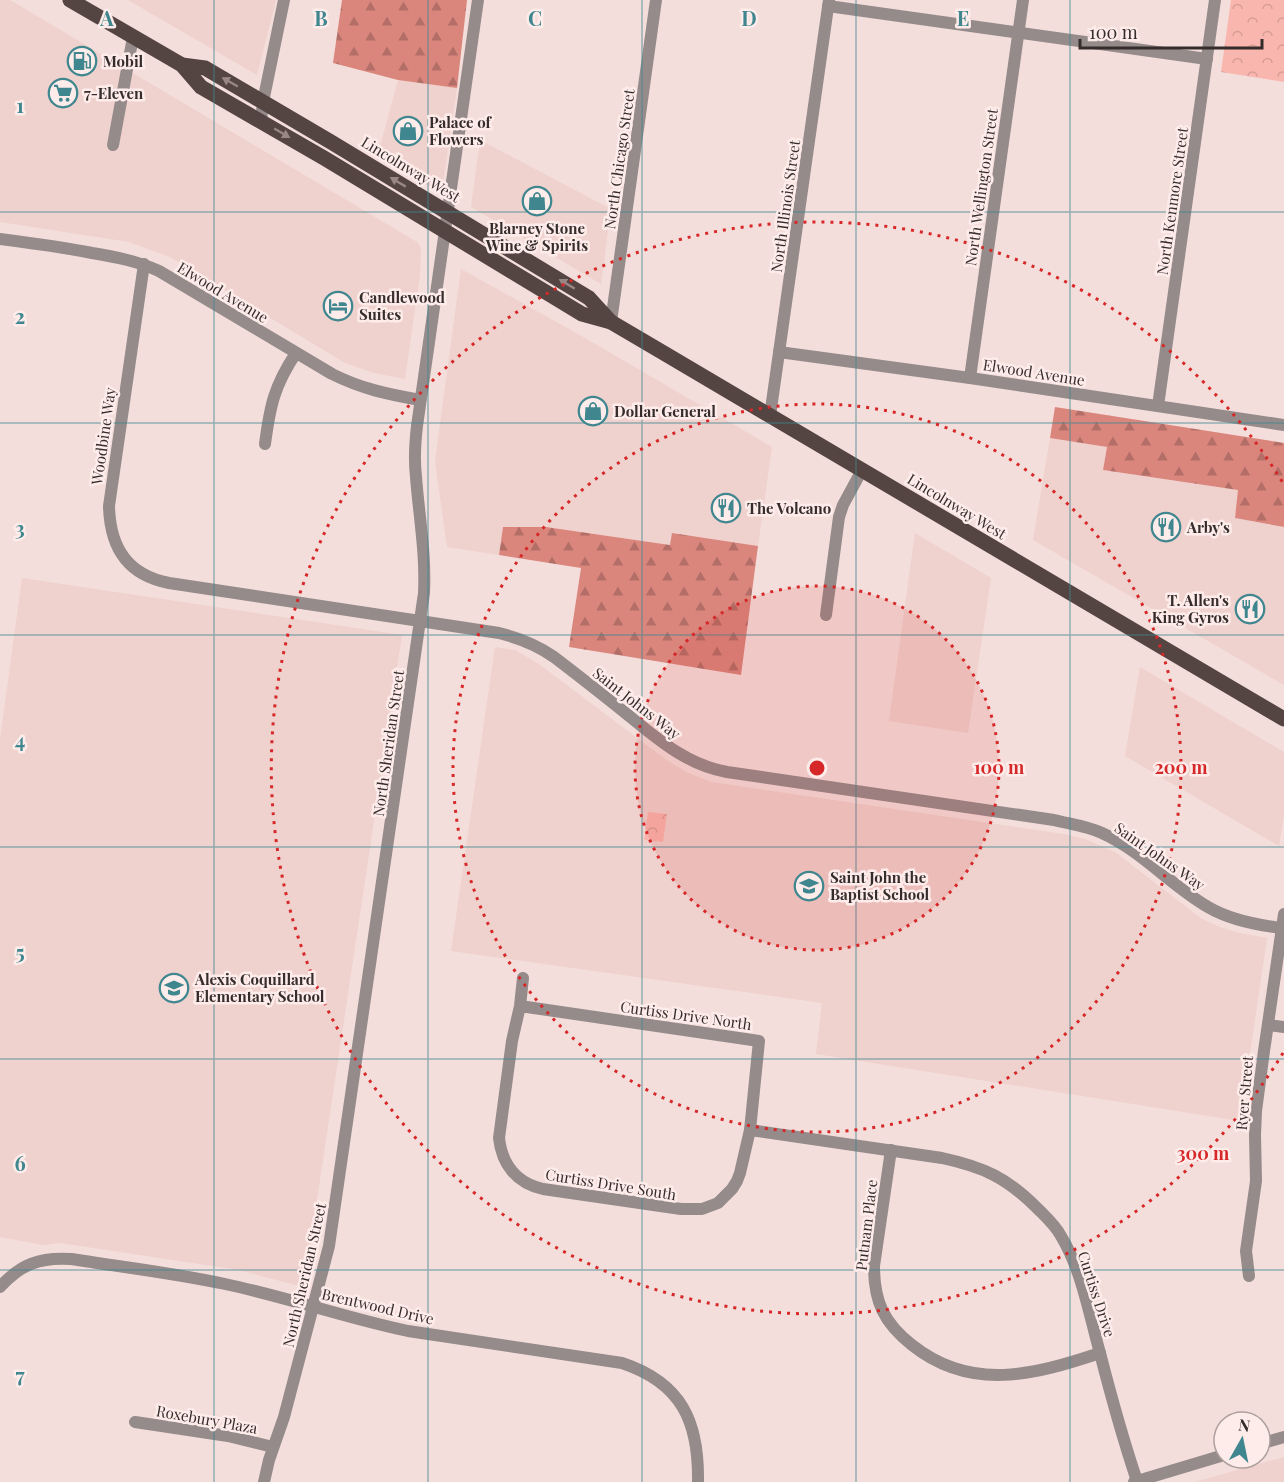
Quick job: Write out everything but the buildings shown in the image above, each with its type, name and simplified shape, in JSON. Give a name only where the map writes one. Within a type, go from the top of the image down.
[{"type":"main road","name":"Lincolnway West","points":[[70,0],[88,5],[133,37],[182,65],[201,87],[582,314],[611,322],[1284,719]]},
{"type":"main road","name":"Lincolnway West","points":[[182,65],[205,68],[448,212],[589,298],[611,322]]},
{"type":"street","points":[[261,121],[284,0]]},
{"type":"street","name":"North Sheridan Street","points":[[264,1482],[314,1307],[333,1224],[421,621],[426,572],[415,454],[420,400],[478,0]]},
{"type":"street","name":"North Chicago Street","points":[[611,322],[656,0]]},
{"type":"street","name":"North Wellington Street","points":[[970,378],[1023,0]]},
{"type":"street","name":"North Kenmore Street","points":[[1158,406],[1215,0]]},
{"type":"street","points":[[829,3],[1207,58]]},
{"type":"street","name":"North Illinois Street","points":[[770,416],[829,3]]},
{"type":"street","points":[[112,145],[133,37]]},
{"type":"street","name":"Elwood Avenue","points":[[0,238],[73,249],[144,264],[332,374],[371,390],[420,400]]},
{"type":"street","name":"Woodbine Way","points":[[144,264],[109,506],[109,521],[112,535],[126,560],[145,576],[169,584]]},
{"type":"street","name":"Elwood Avenue","points":[[779,352],[1284,425]]},
{"type":"street","points":[[265,444],[275,392],[296,353]]},
{"type":"street","points":[[826,615],[839,517],[862,470]]},
{"type":"street","name":"Saint Johns Way","points":[[169,584],[499,633],[516,638],[555,657],[668,747],[699,765],[727,772],[1053,820],[1085,827],[1122,843],[1209,908],[1239,920],[1282,928]]},
{"type":"street","name":"Ryer Street","points":[[1249,1276],[1246,1251],[1256,1181],[1256,1111],[1284,914]]},
{"type":"street","name":"Curtiss Drive South","points":[[523,978],[499,1138],[504,1160],[519,1179],[543,1189],[681,1209],[702,1209],[718,1203],[732,1189],[740,1173],[750,1130]]},
{"type":"street","name":"Curtiss Drive North","points":[[520,1006],[759,1041],[750,1130]]},
{"type":"street","points":[[1268,1025],[1284,1027]]},
{"type":"street","name":"Curtiss Drive","points":[[750,1130],[965,1163],[1001,1178],[1022,1193],[1061,1235],[1077,1270],[1135,1482]]},
{"type":"street","name":"Putnam Place","points":[[891,1150],[874,1266],[874,1281],[882,1311],[899,1334],[938,1362],[957,1370],[989,1375],[1030,1372],[1100,1353]]},
{"type":"street","name":"Brentwood Drive","points":[[0,1287],[15,1272],[29,1264],[43,1259],[71,1259],[206,1280],[380,1326],[622,1363],[654,1376],[679,1401],[688,1415],[697,1443],[698,1482]]},
{"type":"street","name":"Roxebury Plaza","points":[[135,1422],[228,1436],[273,1447]]},
{"type":"street","points":[[1135,1482],[1212,1459]]},
{"type":"shaded area","points":[[0,0],[10,0],[417,242],[421,248],[420,275],[405,379],[374,373],[345,363],[170,257],[129,242],[0,222]]},
{"type":"shaded area","points":[[128,0],[276,0],[257,75]]},
{"type":"shaded area","points":[[398,80],[457,88],[443,182],[438,188],[430,187],[378,154]]},
{"type":"shaded area","points":[[480,140],[611,209],[601,284],[471,207]]},
{"type":"shaded area","points":[[461,269],[772,447],[758,546],[673,533],[671,545],[546,527],[503,527],[499,555],[447,547],[435,461]]},
{"type":"shaded area","points":[[1050,438],[1107,447],[1103,470],[1239,490],[1235,518],[1284,527],[1284,685],[1033,540]]},
{"type":"shaded area","points":[[915,533],[991,578],[968,733],[889,721]]},
{"type":"shaded area","name":"Alexis Coquillard Elementary School","points":[[22,578],[402,635],[309,1253],[299,1286],[239,1270],[60,1243],[43,1245],[0,1237],[0,739]]},
{"type":"shaded area","name":"Saint John the Baptist School","points":[[495,647],[515,650],[539,664],[665,759],[686,772],[711,782],[1085,839],[1115,852],[1202,919],[1240,933],[1267,938],[1240,1121],[816,1054],[822,1003],[451,951]]},
{"type":"shaded area","points":[[1140,667],[1284,752],[1284,816],[1279,846],[1125,756]]},
{"type":"shaded area","points":[[1284,1457],[1284,1482],[1195,1482],[1238,1470],[1272,1470],[1272,1460]]},
{"type":"green space","points":[[342,0],[467,0],[457,88],[398,80],[333,63]]},
{"type":"green space","points":[[1231,0],[1284,0],[1284,82],[1221,72]]},
{"type":"green space","points":[[1055,407],[1284,443],[1284,527],[1235,518],[1238,490],[1103,470],[1107,447],[1050,438]]},
{"type":"green space","points":[[503,527],[546,527],[670,545],[672,533],[758,546],[741,675],[569,647],[581,568],[499,555]]},
{"type":"green space","points":[[648,812],[667,814],[663,842],[644,840]]},
{"type":"place","name":"Mobil","points":[[82,61]]},
{"type":"place","name":"7-Eleven","points":[[63,93]]},
{"type":"place","name":"Palace of Flowers","points":[[408,131]]},
{"type":"place","name":"Blarney Stone Wine & Spirits","points":[[537,201]]},
{"type":"place","name":"Candlewood Suites","points":[[338,306]]},
{"type":"place","name":"Dollar General","points":[[593,411]]},
{"type":"place","name":"The Volcano","points":[[726,508]]},
{"type":"place","name":"Arby's","points":[[1166,527]]},
{"type":"place","name":"T. Allen's King Gyros","points":[[1250,609]]},
{"type":"place","name":"Saint John the Baptist School","points":[[809,886]]},
{"type":"place","name":"Alexis Coquillard Elementary School","points":[[174,988]]}]
